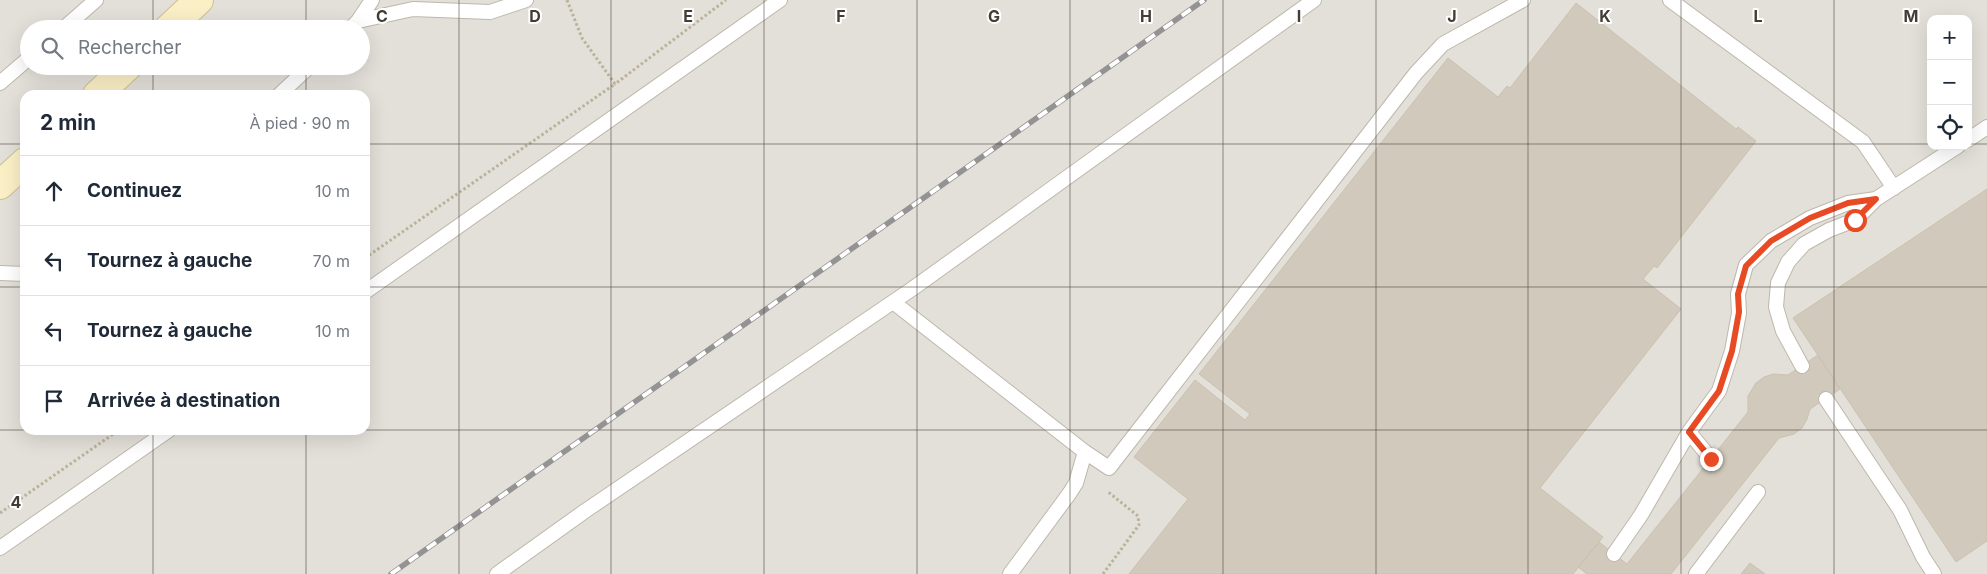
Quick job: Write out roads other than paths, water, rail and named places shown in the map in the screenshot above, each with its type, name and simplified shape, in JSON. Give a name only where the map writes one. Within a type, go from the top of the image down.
[{"type":"main road","points":[[178,20],[199,0]]},
{"type":"main road","points":[[102,90],[118,75]]},
{"type":"main road","points":[[0,185],[20,167]]},
{"type":"lane","points":[[73,20],[96,0]]},
{"type":"lane","points":[[358,20],[372,0]]},
{"type":"lane","points":[[370,20],[413,8],[453,0]]},
{"type":"lane","points":[[413,8],[490,12],[526,0]]},
{"type":"lane","points":[[370,288],[780,0]]},
{"type":"lane","points":[[497,574],[585,511],[893,302],[1314,0]]},
{"type":"lane","points":[[893,302],[1085,452],[1109,468],[1416,73],[1444,44],[1523,0]]},
{"type":"lane","points":[[1670,0],[1863,142],[1894,188]]},
{"type":"lane","points":[[0,83],[20,66]]},
{"type":"lane","points":[[284,90],[300,75]]},
{"type":"lane","points":[[1972,137],[1987,127]]},
{"type":"lane","points":[[1802,366],[1783,331],[1776,307],[1778,283],[1788,262],[1804,244],[1829,230],[1855,220],[1876,199],[1952,150]]},
{"type":"lane","points":[[1614,554],[1641,515],[1689,432],[1719,391],[1732,351],[1739,312],[1738,294],[1746,266],[1771,241],[1810,218],[1848,203],[1876,199]]},
{"type":"lane","points":[[0,273],[20,274]]},
{"type":"lane","points":[[1826,399],[1900,510],[1922,557],[1934,574]]},
{"type":"lane","points":[[1689,432],[1711,459]]},
{"type":"lane","points":[[0,548],[162,435]]},
{"type":"lane","points":[[1010,574],[1070,494],[1076,483],[1085,452]]},
{"type":"lane","points":[[1696,574],[1758,492]]},
{"type":"railway","points":[[391,574],[1204,0]]}]
